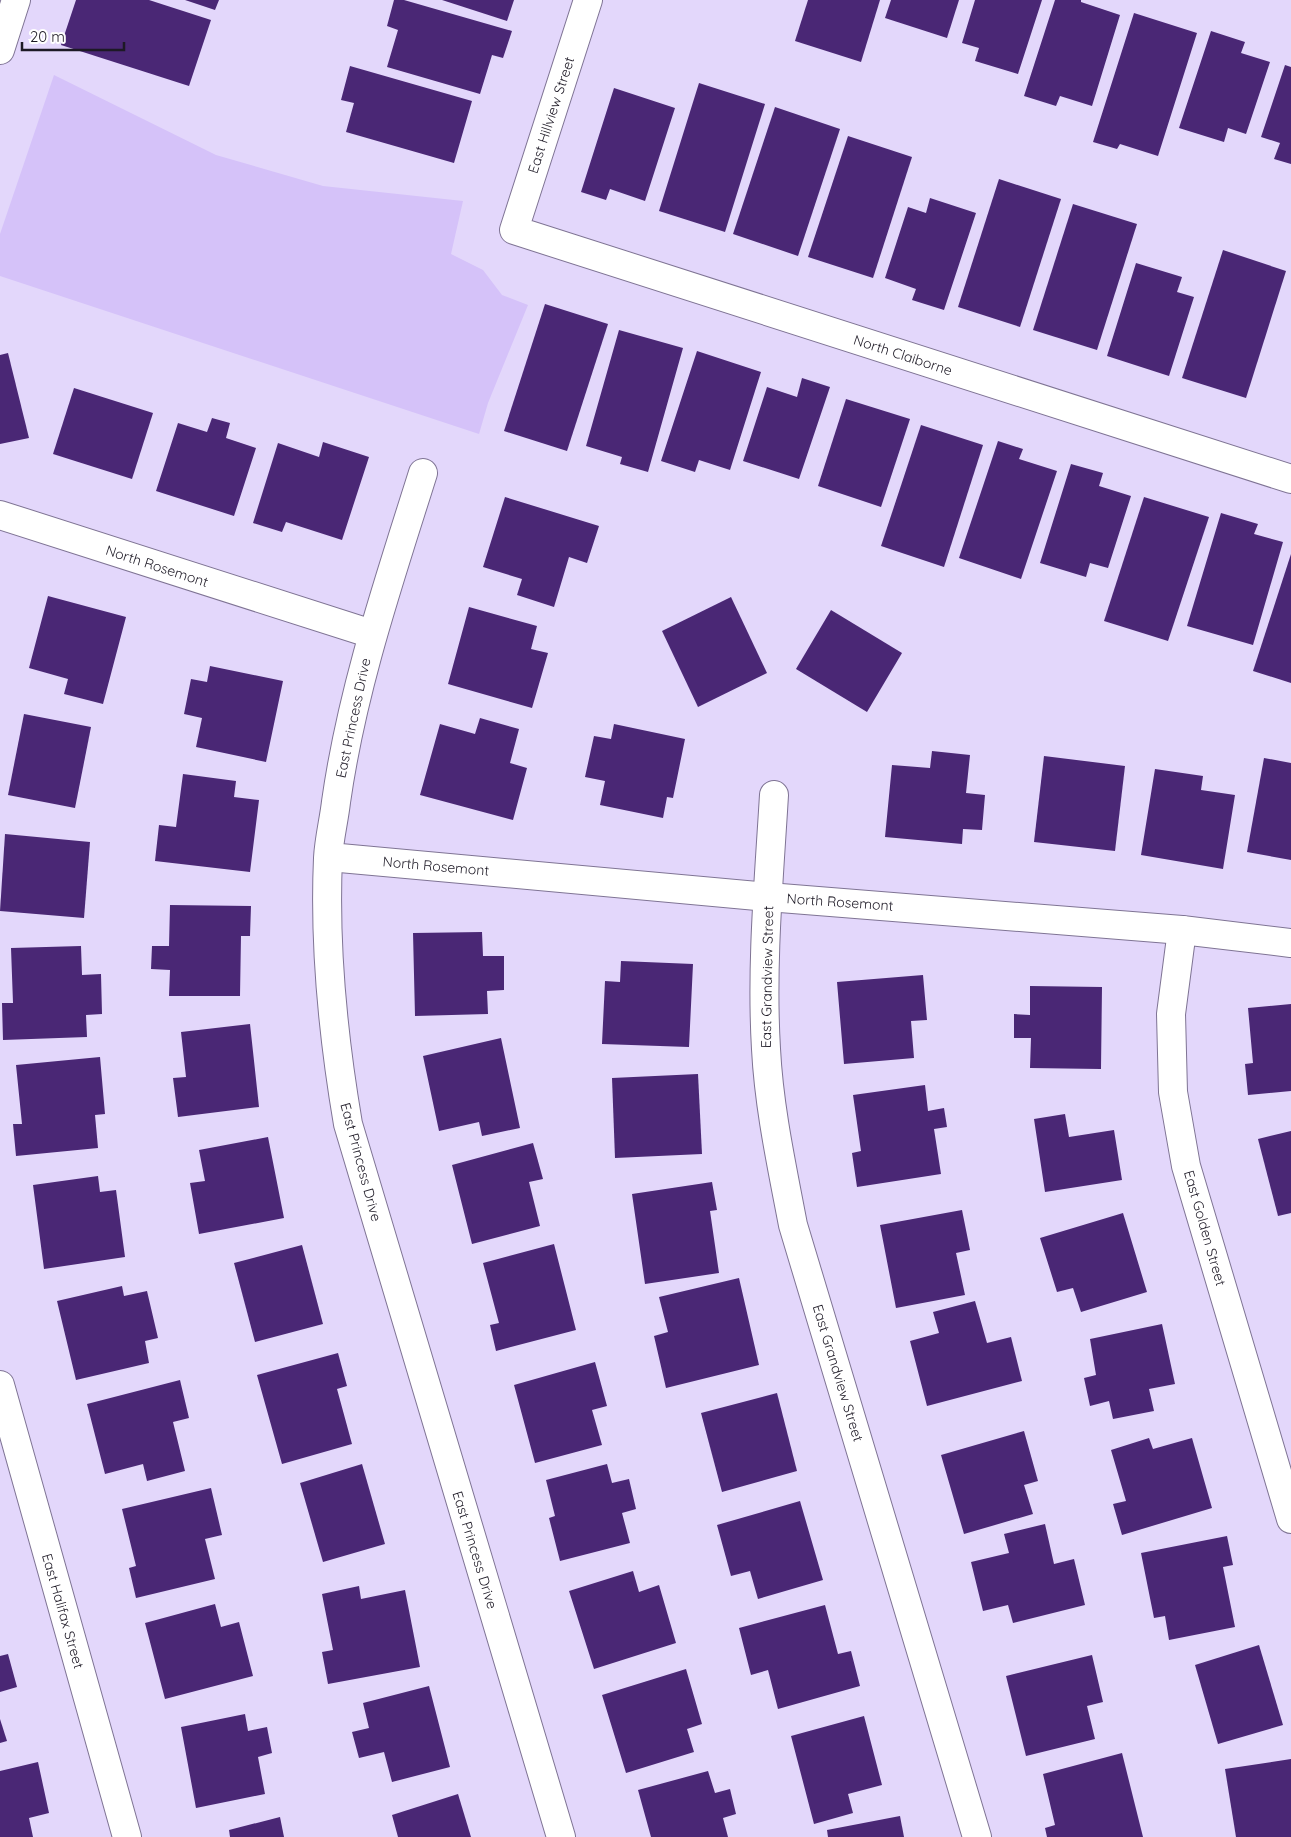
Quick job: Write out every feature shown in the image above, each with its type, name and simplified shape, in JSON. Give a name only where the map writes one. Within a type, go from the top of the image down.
[{"type":"street","points":[[0,50],[16,0]]},
{"type":"street","name":"East Hillview Street","points":[[514,230],[588,0]]},
{"type":"street","name":"North Claiborne","points":[[514,230],[1291,479]]},
{"type":"street","name":"East Princess Drive","points":[[423,474],[372,634],[343,754],[328,856],[329,966],[335,1052],[348,1124],[561,1837]]},
{"type":"street","name":"North Rosemont","points":[[0,515],[372,634]]},
{"type":"street","name":"East Grandview Street","points":[[774,795],[765,970],[766,1049],[775,1129],[793,1225],[977,1837]]},
{"type":"street","name":"North Rosemont","points":[[328,856],[768,897],[1182,930],[1291,942]]},
{"type":"street","name":"East Golden Street","points":[[1182,930],[1171,1014],[1173,1092],[1186,1166],[1289,1506]]},
{"type":"street","name":"East Halifax Street","points":[[0,1385],[127,1837]]},
{"type":"shaded area","points":[[54,75],[216,155],[323,186],[463,201],[451,254],[483,270],[502,295],[528,305],[488,403],[479,434],[0,276],[0,234]]},
{"type":"building","points":[[76,0],[149,0],[211,20],[189,86],[61,45]]},
{"type":"building","points":[[185,0],[219,0],[215,10]]},
{"type":"building","points":[[394,0],[404,0],[512,31],[503,58],[492,55],[480,94],[387,67],[398,30],[387,26]]},
{"type":"building","points":[[442,0],[514,0],[507,21]]},
{"type":"building","points":[[808,0],[880,0],[861,62],[795,41]]},
{"type":"building","points":[[891,0],[959,0],[947,38],[885,18]]},
{"type":"building","points":[[975,0],[1042,0],[1018,74],[975,61],[979,48],[962,43]]},
{"type":"building","points":[[1055,0],[1081,0],[1081,2],[1120,15],[1092,106],[1060,96],[1056,106],[1024,96]]},
{"type":"building","points":[[1134,13],[1197,33],[1158,156],[1120,144],[1117,149],[1093,142]]},
{"type":"building","points":[[1211,31],[1245,42],[1241,53],[1270,62],[1246,134],[1228,128],[1224,142],[1179,128]]},
{"type":"building","points":[[1285,65],[1291,67],[1291,164],[1274,159],[1280,143],[1261,137]]},
{"type":"building","points":[[350,66],[472,101],[454,163],[346,132],[354,103],[341,100]]},
{"type":"building","points":[[699,83],[765,104],[725,232],[659,211]]},
{"type":"building","points":[[614,88],[675,108],[645,201],[610,189],[606,200],[581,192]]},
{"type":"building","points":[[775,107],[840,129],[798,256],[733,234]]},
{"type":"building","points":[[848,136],[912,157],[873,278],[808,257]]},
{"type":"building","points":[[999,179],[1061,199],[1020,327],[958,307]]},
{"type":"building","points":[[930,198],[976,213],[944,310],[912,300],[916,289],[885,278],[908,207],[926,213]]},
{"type":"building","points":[[1073,204],[1137,224],[1097,350],[1033,330]]},
{"type":"building","points":[[1223,250],[1286,271],[1246,398],[1182,378]]},
{"type":"building","points":[[1136,263],[1182,277],[1177,292],[1194,297],[1169,376],[1107,356]]},
{"type":"building","points":[[545,304],[608,324],[567,451],[504,431]]},
{"type":"building","points":[[619,330],[683,348],[648,472],[620,464],[622,457],[586,446]]},
{"type":"building","points":[[697,351],[761,372],[730,470],[699,460],[695,472],[661,461]]},
{"type":"building","points":[[8,353],[29,438],[0,444],[0,355]]},
{"type":"building","points":[[802,378],[830,387],[799,479],[743,461],[767,387],[797,397]]},
{"type":"building","points":[[74,388],[153,413],[132,479],[53,454]]},
{"type":"building","points":[[846,399],[910,419],[881,507],[818,486]]},
{"type":"building","points":[[212,418],[230,423],[226,438],[256,448],[234,516],[156,491],[178,423],[207,432]]},
{"type":"building","points":[[921,425],[983,445],[944,567],[881,546]]},
{"type":"building","points":[[998,441],[1023,449],[1019,459],[1057,471],[1021,579],[959,558]]},
{"type":"building","points":[[323,442],[369,457],[342,540],[286,522],[282,532],[253,523],[278,443],[319,457]]},
{"type":"building","points":[[1071,464],[1103,473],[1099,486],[1131,496],[1108,568],[1090,563],[1086,577],[1040,563]]},
{"type":"building","points":[[505,497],[599,526],[587,563],[569,557],[554,607],[517,595],[522,579],[483,567]]},
{"type":"building","points":[[1144,497],[1209,517],[1168,641],[1104,621]]},
{"type":"building","points":[[1221,513],[1258,524],[1254,534],[1283,542],[1253,645],[1187,626]]},
{"type":"building","points":[[1291,554],[1291,683],[1253,671]]},
{"type":"building","points":[[48,596],[126,617],[103,704],[64,694],[68,679],[29,668]]},
{"type":"building","points":[[731,597],[767,673],[698,707],[662,631]]},
{"type":"building","points":[[469,607],[537,626],[531,649],[548,653],[532,708],[448,684]]},
{"type":"building","points":[[831,610],[902,653],[867,712],[796,669]]},
{"type":"building","points":[[210,666],[283,681],[266,762],[196,747],[202,718],[184,714],[191,679],[207,682]]},
{"type":"building","points":[[24,714],[91,727],[75,808],[8,795]]},
{"type":"building","points":[[480,718],[519,729],[510,763],[527,768],[513,820],[420,795],[440,724],[475,734]]},
{"type":"building","points":[[614,724],[685,739],[673,798],[667,797],[663,818],[600,805],[605,781],[585,777],[594,736],[611,739]]},
{"type":"building","points":[[932,751],[970,755],[966,793],[985,795],[982,830],[963,829],[962,844],[885,837],[892,765],[930,768]]},
{"type":"building","points":[[1044,756],[1125,766],[1115,851],[1034,842]]},
{"type":"building","points":[[1264,758],[1291,763],[1291,860],[1247,852]]},
{"type":"building","points":[[1155,769],[1203,776],[1201,790],[1235,795],[1223,869],[1141,855]]},
{"type":"building","points":[[183,774],[236,781],[234,797],[259,800],[250,872],[155,861],[159,825],[176,827]]},
{"type":"building","points":[[5,834],[90,842],[84,918],[0,911]]},
{"type":"building","points":[[170,905],[251,906],[250,936],[241,936],[240,996],[169,996],[170,970],[151,969],[152,946],[169,946]]},
{"type":"building","points":[[482,932],[483,956],[504,956],[504,990],[487,991],[488,1014],[415,1016],[413,933]]},
{"type":"building","points":[[81,946],[82,975],[101,974],[102,1014],[86,1015],[87,1037],[3,1040],[2,1003],[13,1003],[11,948]]},
{"type":"building","points":[[621,961],[693,964],[689,1047],[602,1044],[605,981],[620,982]]},
{"type":"building","points":[[923,975],[927,1020],[911,1021],[914,1058],[844,1064],[837,982]]},
{"type":"building","points":[[1030,986],[1102,987],[1101,1069],[1030,1068],[1031,1038],[1014,1038],[1014,1014],[1030,1015]]},
{"type":"building","points":[[1291,1004],[1291,1091],[1248,1095],[1245,1064],[1253,1063],[1248,1008]]},
{"type":"building","points":[[250,1024],[259,1107],[178,1117],[173,1078],[186,1077],[181,1032]]},
{"type":"building","points":[[501,1038],[520,1128],[482,1136],[479,1122],[439,1131],[423,1056]]},
{"type":"building","points":[[100,1057],[105,1114],[95,1115],[98,1148],[16,1156],[13,1124],[22,1124],[16,1065]]},
{"type":"building","points":[[698,1074],[702,1154],[615,1158],[612,1078]]},
{"type":"building","points":[[925,1085],[928,1111],[944,1108],[947,1127],[934,1129],[941,1174],[857,1187],[852,1153],[861,1151],[853,1095]]},
{"type":"building","points":[[1065,1114],[1069,1137],[1114,1130],[1122,1180],[1045,1192],[1034,1119]]},
{"type":"building","points":[[1291,1131],[1291,1213],[1278,1216],[1258,1139]]},
{"type":"building","points":[[268,1137],[284,1218],[199,1234],[190,1183],[205,1181],[199,1150]]},
{"type":"building","points":[[533,1143],[543,1179],[529,1182],[540,1226],[472,1244],[452,1165]]},
{"type":"building","points":[[98,1176],[100,1192],[116,1190],[125,1257],[44,1269],[33,1185]]},
{"type":"building","points":[[712,1182],[717,1210],[710,1211],[719,1273],[645,1284],[632,1194]]},
{"type":"building","points":[[962,1210],[970,1250],[956,1253],[965,1295],[896,1308],[880,1225]]},
{"type":"building","points":[[1123,1213],[1147,1292],[1081,1312],[1073,1288],[1057,1292],[1040,1238]]},
{"type":"building","points":[[554,1244],[576,1330],[496,1351],[490,1325],[499,1323],[483,1263]]},
{"type":"building","points":[[302,1245],[323,1324],[255,1342],[234,1263]]},
{"type":"building","points":[[739,1278],[759,1365],[666,1388],[654,1336],[668,1332],[659,1297]]},
{"type":"building","points":[[122,1286],[124,1296],[147,1291],[158,1338],[145,1341],[149,1363],[76,1380],[57,1301]]},
{"type":"building","points":[[975,1301],[987,1343],[1011,1337],[1022,1381],[927,1406],[910,1341],[939,1333],[933,1312]]},
{"type":"building","points":[[1162,1324],[1175,1384],[1149,1389],[1154,1411],[1113,1419],[1109,1401],[1090,1406],[1084,1378],[1096,1375],[1090,1339]]},
{"type":"building","points":[[338,1353],[347,1386],[337,1389],[352,1444],[282,1464],[257,1375]]},
{"type":"building","points":[[595,1362],[607,1406],[592,1410],[602,1445],[535,1463],[514,1385]]},
{"type":"building","points":[[180,1380],[189,1418],[173,1422],[185,1471],[147,1481],[143,1464],[105,1474],[87,1404]]},
{"type":"building","points":[[777,1393],[797,1471],[722,1492],[701,1413]]},
{"type":"building","points":[[1024,1431],[1038,1481],[1024,1485],[1033,1514],[964,1534],[941,1455]]},
{"type":"building","points":[[1149,1438],[1153,1449],[1192,1438],[1212,1508],[1122,1535],[1113,1504],[1126,1501],[1111,1450]]},
{"type":"building","points":[[362,1464],[385,1544],[323,1562],[300,1483]]},
{"type":"building","points":[[607,1464],[612,1483],[629,1479],[636,1509],[622,1513],[630,1543],[560,1561],[549,1518],[555,1516],[546,1480]]},
{"type":"building","points":[[211,1488],[222,1535],[205,1539],[215,1579],[136,1598],[129,1568],[136,1566],[122,1509]]},
{"type":"building","points":[[800,1501],[823,1580],[758,1599],[750,1571],[731,1576],[717,1525]]},
{"type":"building","points":[[1045,1524],[1054,1564],[1074,1559],[1085,1605],[1013,1623],[1008,1605],[983,1611],[971,1562],[1009,1553],[1004,1534]]},
{"type":"building","points":[[1227,1536],[1233,1565],[1223,1567],[1235,1627],[1169,1640],[1165,1616],[1154,1618],[1141,1553]]},
{"type":"building","points":[[633,1571],[639,1592],[659,1585],[676,1643],[594,1669],[569,1591]]},
{"type":"building","points":[[359,1586],[361,1599],[405,1590],[420,1667],[328,1684],[322,1652],[333,1650],[322,1594]]},
{"type":"building","points":[[215,1604],[221,1627],[239,1622],[253,1676],[165,1699],[145,1623]]},
{"type":"building","points":[[825,1605],[838,1654],[851,1651],[860,1686],[778,1709],[768,1670],[751,1675],[739,1628]]},
{"type":"building","points":[[1259,1645],[1283,1725],[1218,1744],[1195,1665]]},
{"type":"building","points":[[8,1654],[17,1687],[0,1692],[0,1656]]},
{"type":"building","points":[[1092,1655],[1103,1702],[1087,1706],[1095,1739],[1026,1756],[1006,1676]]},
{"type":"building","points":[[686,1669],[702,1724],[687,1729],[694,1752],[626,1773],[602,1695]]},
{"type":"building","points":[[429,1686],[450,1767],[392,1782],[384,1752],[359,1758],[352,1732],[369,1728],[363,1703]]},
{"type":"building","points":[[245,1714],[248,1731],[267,1727],[272,1753],[258,1757],[265,1794],[196,1808],[181,1727]]},
{"type":"building","points":[[864,1716],[882,1785],[848,1794],[853,1813],[814,1824],[791,1736]]},
{"type":"building","points":[[0,1719],[7,1741],[0,1743]]},
{"type":"building","points":[[1122,1753],[1143,1837],[1047,1837],[1045,1828],[1055,1825],[1043,1774]]},
{"type":"building","points":[[1291,1759],[1291,1837],[1236,1837],[1225,1769]]},
{"type":"building","points":[[38,1762],[49,1813],[29,1818],[33,1837],[0,1837],[0,1771]]},
{"type":"building","points":[[708,1771],[715,1793],[730,1789],[736,1814],[723,1818],[728,1837],[651,1837],[638,1790]]},
{"type":"building","points":[[458,1794],[471,1837],[398,1837],[392,1815]]},
{"type":"building","points":[[900,1816],[904,1837],[828,1837],[827,1830]]},
{"type":"building","points":[[280,1817],[284,1837],[230,1837],[229,1830]]}]
